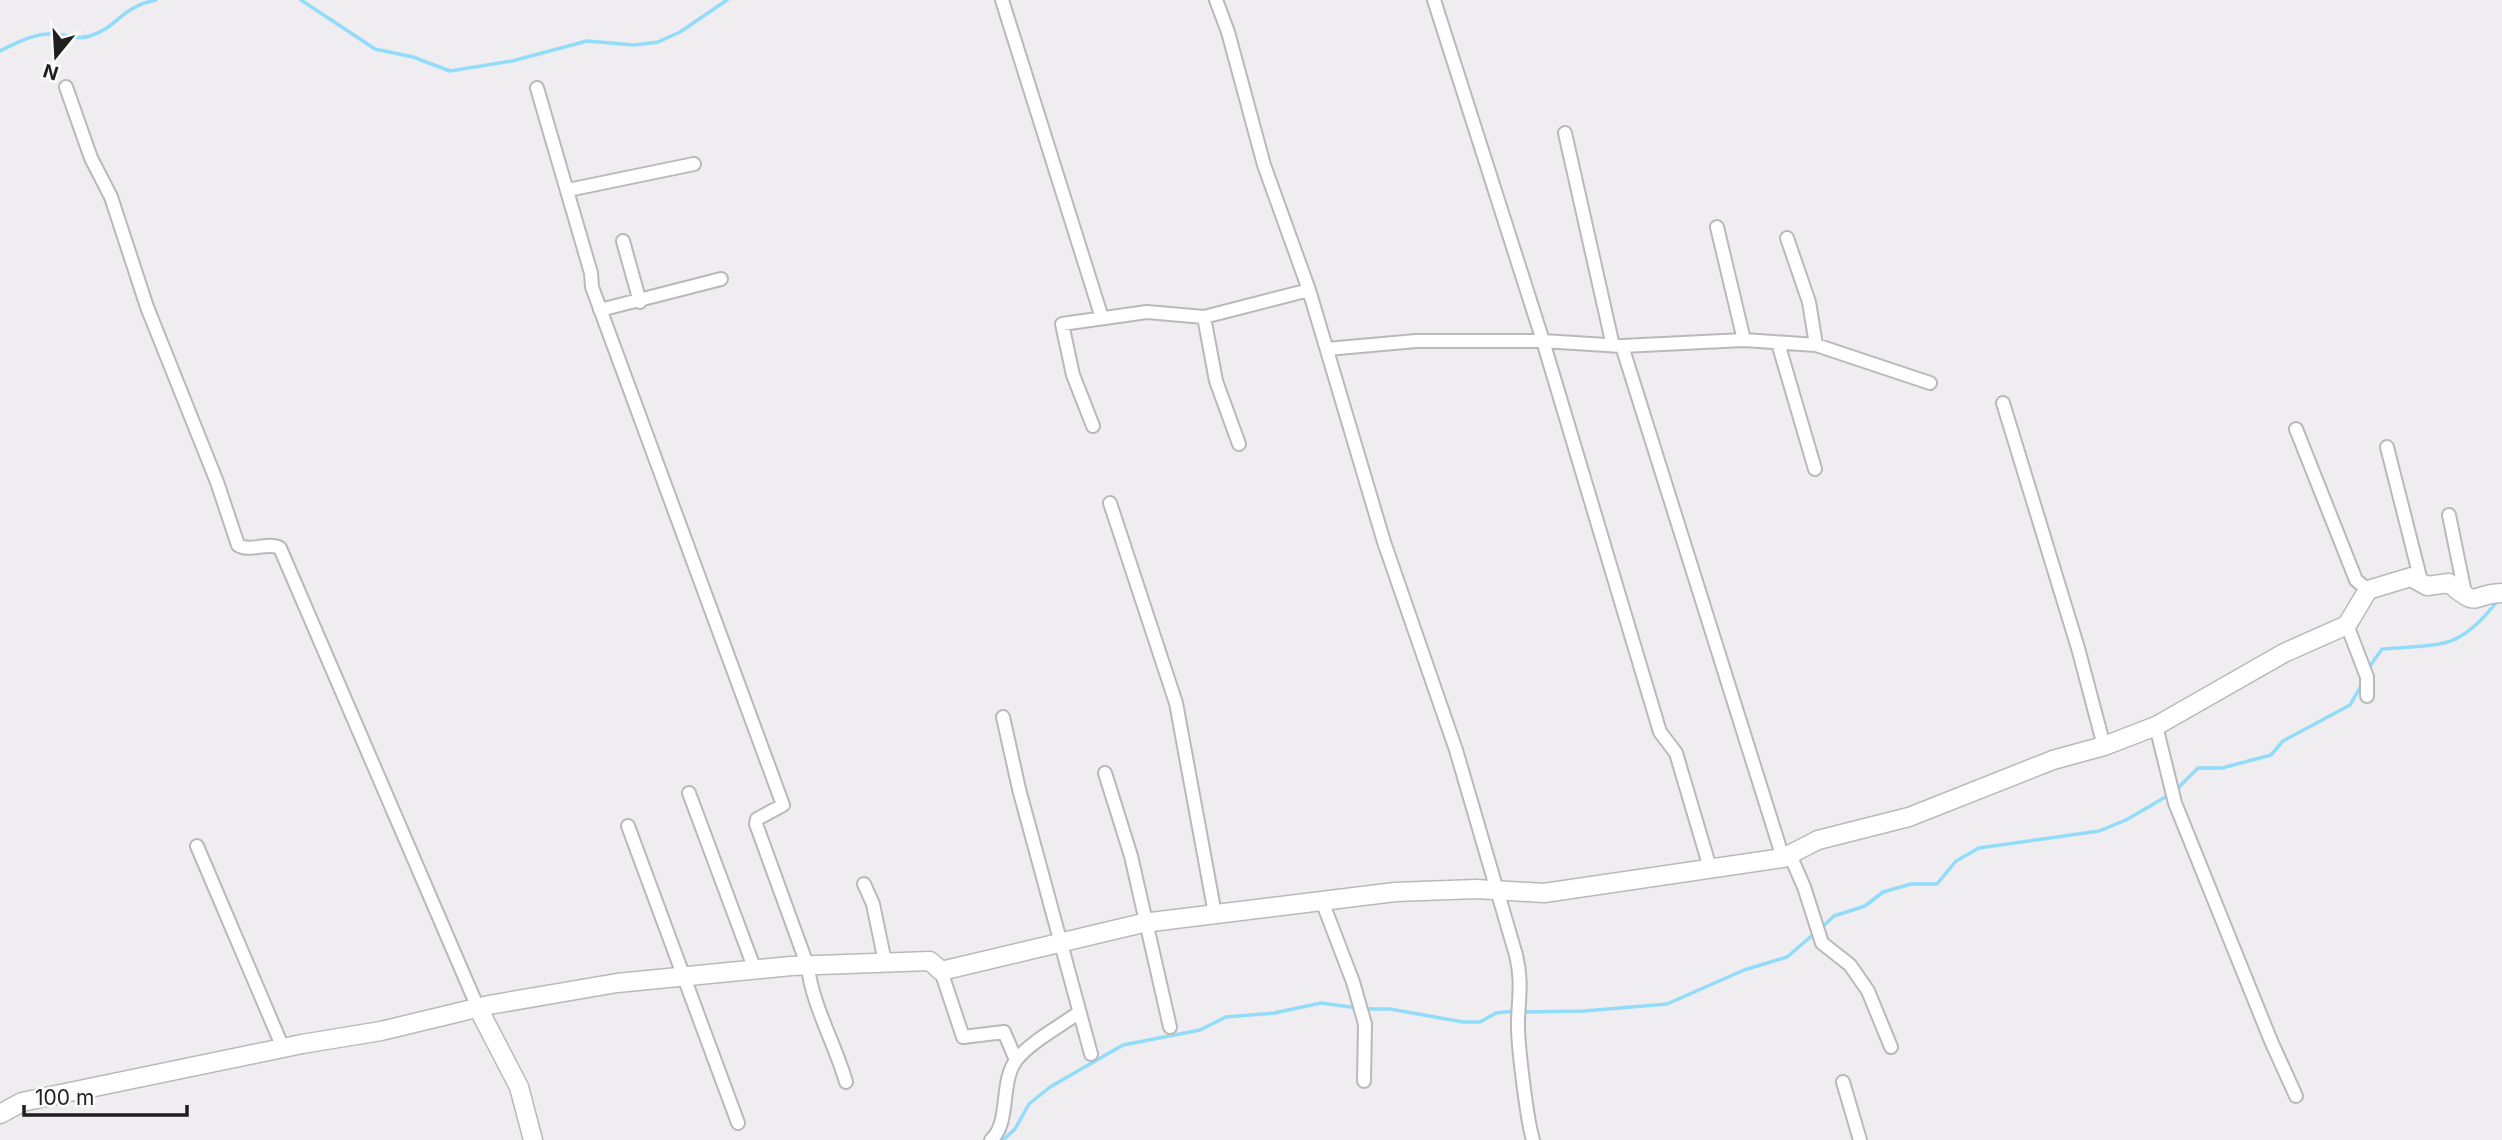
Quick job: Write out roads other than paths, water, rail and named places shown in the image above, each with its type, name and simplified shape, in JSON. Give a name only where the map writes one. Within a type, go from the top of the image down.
[{"type":"street","points":[[1002,0],[1102,318]]},
{"type":"street","points":[[1216,0],[1228,32],[1264,165],[1309,290],[1384,542],[1456,750],[1499,892],[1521,974],[1522,1001],[1518,1020],[1533,1140]]},
{"type":"street","points":[[1434,0],[1543,341],[1660,732],[1676,753],[1710,868]]},
{"type":"street","points":[[66,87],[91,158],[111,197],[147,307],[217,482],[238,545],[243,548],[274,545],[280,548],[478,1008],[519,1087],[533,1140]]},
{"type":"street","points":[[537,88],[600,310],[783,805],[756,821],[808,967],[810,989],[836,1046],[846,1082]]},
{"type":"street","points":[[1565,133],[1617,346],[1786,857],[1804,887],[1822,943],[1850,965],[1868,991],[1891,1047]]},
{"type":"street","points":[[568,190],[695,164]]},
{"type":"street","points":[[1717,227],[1745,340]]},
{"type":"street","points":[[1787,238],[1809,302],[1816,345]]},
{"type":"street","points":[[623,241],[640,302]]},
{"type":"street","points":[[600,310],[640,302],[721,279]]},
{"type":"street","points":[[1093,426],[1073,375],[1062,327],[1065,323],[1147,312],[1204,317],[1309,290]]},
{"type":"street","points":[[1204,317],[1216,382],[1239,444]]},
{"type":"street","points":[[1326,349],[1416,341],[1543,341],[1617,346],[1745,340],[1816,345],[1930,383]]},
{"type":"street","points":[[1778,343],[1815,469]]},
{"type":"street","points":[[2003,403],[2078,648],[2104,746]]},
{"type":"street","points":[[2296,429],[2356,580],[2368,590]]},
{"type":"street","points":[[2387,447],[2422,584]]},
{"type":"street","points":[[1110,503],[1176,703],[1215,914]]},
{"type":"street","points":[[2449,515],[2466,599]]},
{"type":"street","points":[[941,971],[1143,923],[1443,889],[1544,893],[1786,857],[1818,840],[1909,817],[2053,760],[2104,746],[2156,726],[2284,653],[2347,625],[2368,590],[2411,578],[2422,584],[2449,583],[2466,599],[2483,599],[2502,593]]},
{"type":"street","points":[[2347,625],[2366,672],[2367,696]]},
{"type":"street","points":[[1003,717],[1019,789],[1062,942],[1077,1013],[1091,1054]]},
{"type":"street","points":[[2156,726],[2173,785],[2175,803],[2271,1041],[2296,1096]]},
{"type":"street","points":[[1105,773],[1131,856],[1143,923],[1170,1027]]},
{"type":"street","points":[[689,793],[755,970]]},
{"type":"street","points":[[628,826],[738,1123]]},
{"type":"street","points":[[197,846],[283,1048]]},
{"type":"street","points":[[864,884],[873,904],[885,962]]},
{"type":"street","points":[[1322,901],[1365,1024],[1364,1081]]},
{"type":"street","points":[[0,1114],[22,1102],[283,1048],[381,1031],[478,1008],[617,983],[755,970],[885,962],[930,961],[941,971],[963,1037],[1004,1032],[1016,1060]]},
{"type":"street","points":[[991,1140],[1002,1123],[1007,1084],[1016,1060],[1077,1013]]},
{"type":"street","points":[[1843,1082],[1860,1140]]},
{"type":"waterway","points":[[0,51],[41,35],[79,38],[90,36],[107,28],[135,7],[156,0]]},
{"type":"waterway","points":[[301,0],[375,49],[413,57],[450,71],[512,61],[587,41],[634,45],[658,42],[680,32],[727,0]]},
{"type":"waterway","points":[[2367,670],[2382,649],[2435,645],[2460,636],[2485,616],[2499,599]]},
{"type":"waterway","points":[[2175,791],[2198,768],[2222,768],[2271,755],[2283,741],[2350,705],[2362,684]]},
{"type":"waterway","points":[[1821,928],[1834,916],[1865,906],[1883,892],[1911,884],[1937,884],[1956,861],[1979,848],[2099,831],[2126,820],[2169,795]]},
{"type":"waterway","points":[[1523,1012],[1584,1011],[1667,1004],[1744,970],[1787,957],[1815,933]]},
{"type":"waterway","points":[[1003,1140],[1015,1129],[1029,1104],[1050,1087],[1123,1045],[1200,1030],[1226,1017],[1274,1013],[1321,1003],[1358,1008]]},
{"type":"waterway","points":[[1366,1009],[1390,1009],[1463,1022],[1480,1022],[1496,1013],[1515,1011]]}]
